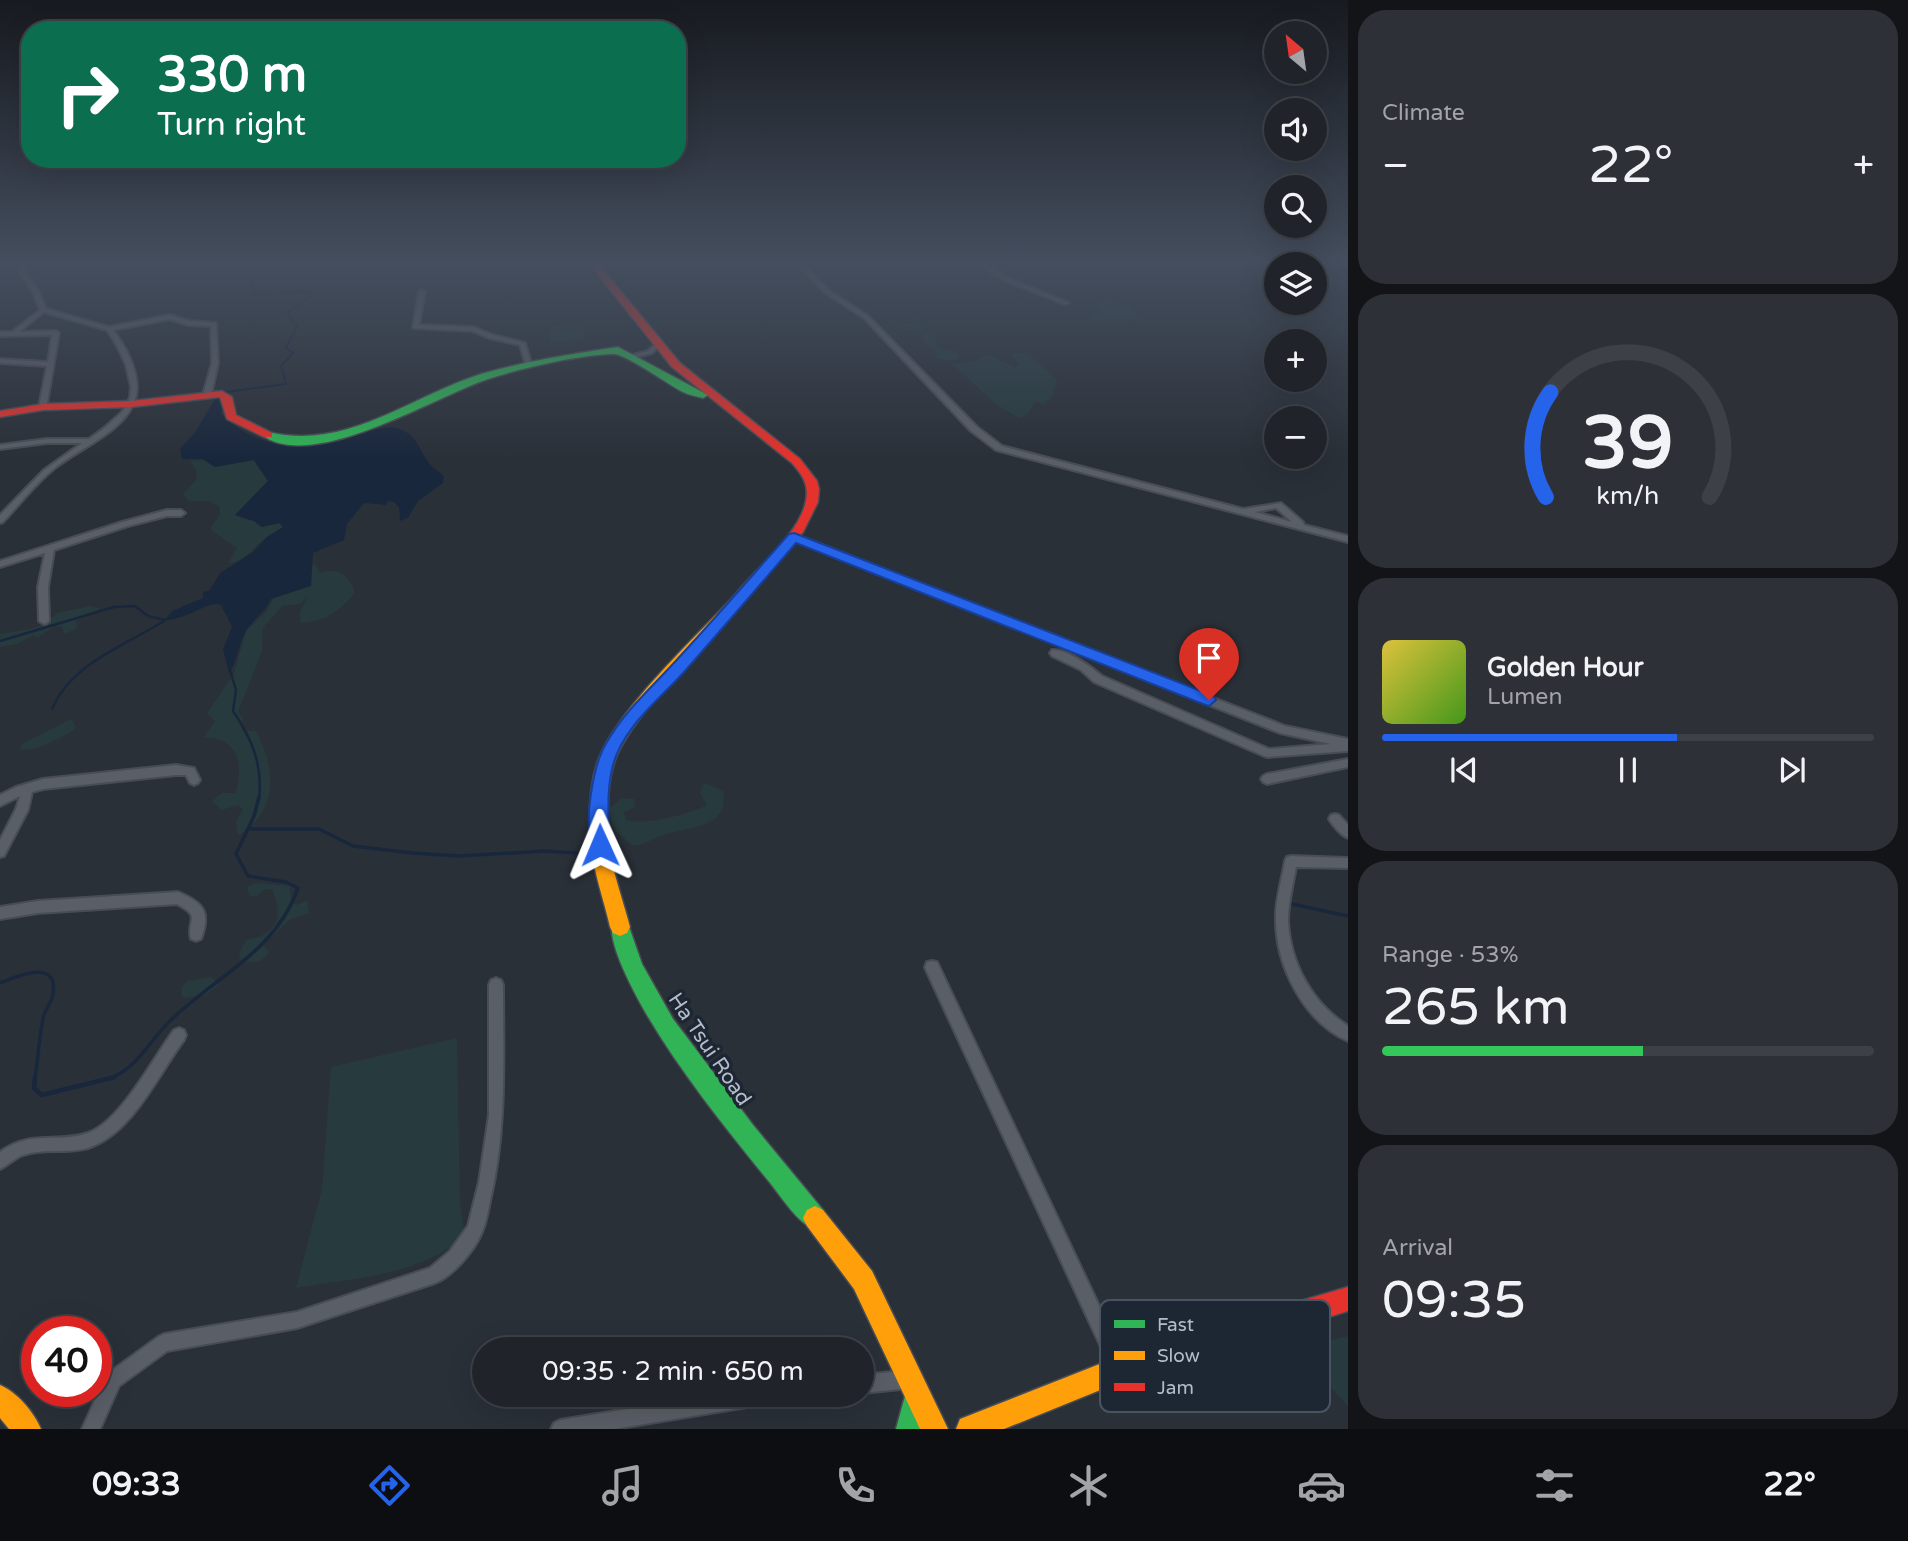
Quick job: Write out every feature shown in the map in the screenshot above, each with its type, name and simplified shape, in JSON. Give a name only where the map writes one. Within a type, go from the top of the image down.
[{"type":"street","points":[[0,337],[22,327]]},
{"type":"street","points":[[101,327],[109,329],[121,327]]},
{"type":"street","points":[[207,395],[215,363],[214,327]]},
{"type":"street","points":[[415,327],[473,329],[491,337],[523,344],[529,366]]},
{"type":"street","name":"Ha Tsui Road","points":[[644,327],[676,365],[761,432],[810,477],[814,491],[810,510],[794,537],[676,671],[642,705],[613,746],[605,764],[600,795],[600,845],[624,945],[661,1021],[743,1134],[827,1232],[863,1280],[934,1429]]},
{"type":"street","points":[[875,327],[974,429],[999,448],[1348,539]]},
{"type":"street","points":[[0,520],[45,472],[89,440],[131,404],[134,384],[115,336],[109,329]]},
{"type":"street","points":[[15,332],[56,333],[43,407]]},
{"type":"street","points":[[632,356],[650,352],[658,344]]},
{"type":"street","points":[[0,414],[43,407],[131,404],[226,395],[231,417],[259,434],[286,442],[308,443],[363,429],[467,383],[529,366],[618,350],[689,391],[703,395]]},
{"type":"street","points":[[0,361],[51,364]]},
{"type":"street","points":[[0,447],[47,441],[89,440]]},
{"type":"street","points":[[1243,512],[1278,506]]},
{"type":"street","points":[[1272,519],[1278,506]]},
{"type":"street","points":[[1278,506],[1298,523],[1320,533]]},
{"type":"street","points":[[0,564],[125,524],[167,513],[181,513]]},
{"type":"street","points":[[794,537],[1284,730],[1348,745]]},
{"type":"street","points":[[44,621],[43,587],[50,549]]},
{"type":"street","points":[[1055,653],[1085,667],[1098,679],[1268,753],[1348,745]]},
{"type":"street","points":[[1267,779],[1348,763]]},
{"type":"street","points":[[0,801],[20,790],[43,784],[176,770],[190,771],[194,780]]},
{"type":"street","points":[[0,852],[22,810],[27,789]]},
{"type":"street","points":[[1335,819],[1348,833]]},
{"type":"street","points":[[1346,1035],[1323,1014],[1293,973],[1282,920],[1291,861],[1348,863]]},
{"type":"street","points":[[0,913],[38,907],[178,898],[195,907],[199,916],[196,935]]},
{"type":"street","points":[[932,967],[1100,1326]]},
{"type":"street","points":[[91,1429],[113,1380],[164,1343],[297,1320],[435,1275],[456,1256],[475,1230],[488,1182],[496,1115],[496,985]]},
{"type":"street","points":[[0,1161],[18,1147],[82,1143],[104,1133],[131,1102],[179,1035]]},
{"type":"street","points":[[1330,1305],[1348,1299]]},
{"type":"street","points":[[980,1426],[1100,1377]]},
{"type":"street","points":[[874,1385],[914,1387],[910,1429]]},
{"type":"street","points":[[0,1398],[27,1429]]},
{"type":"street","points":[[560,1429],[693,1407]]},
{"type":"green space","points":[[551,327],[584,327],[584,340],[550,342]]},
{"type":"green space","points":[[892,327],[923,327],[936,339],[937,347],[958,353],[959,359],[949,361],[936,358],[934,348],[923,342],[922,332]]},
{"type":"green space","points":[[1015,353],[1027,353],[1057,380],[1053,395],[1044,405],[1036,401],[1027,415],[1019,418],[998,406],[952,364],[990,355],[1015,368],[1019,363],[1012,356]]},
{"type":"green space","points":[[203,460],[215,467],[253,460],[268,481],[252,497],[240,518],[254,521],[262,527],[279,523],[283,527],[262,540],[240,560],[228,563],[237,548],[212,531],[211,527],[220,515],[220,507],[209,501],[189,501],[183,494],[197,479],[196,470],[190,461]]},
{"type":"green space","points":[[315,564],[320,573],[333,571],[342,574],[355,592],[332,614],[317,621],[301,623],[300,612],[308,596],[300,604],[282,606],[263,628],[262,651],[238,712],[243,718],[242,730],[256,731],[263,745],[270,774],[270,788],[261,815],[238,835],[236,822],[243,809],[238,805],[222,810],[212,801],[222,793],[236,793],[239,778],[237,756],[228,744],[204,737],[215,721],[207,713],[234,674],[246,631],[267,611],[274,597],[307,566]]},
{"type":"green space","points":[[91,606],[101,609],[76,621],[77,628],[65,634],[62,627],[55,626],[37,638],[34,635],[17,644],[0,647],[0,634],[30,629],[44,624],[57,613]]},
{"type":"green space","points":[[71,719],[76,728],[65,735],[40,747],[20,749],[22,744]]},
{"type":"green space","points":[[704,783],[723,791],[722,810],[712,821],[640,845],[632,845],[613,825],[610,808],[622,798],[634,799],[635,807],[624,812],[626,820],[634,821],[667,818],[707,805],[700,793]]},
{"type":"green space","points":[[255,883],[290,886],[291,903],[297,905],[307,900],[309,913],[289,920],[263,945],[269,952],[260,961],[241,961],[239,953],[246,940],[269,931],[278,914],[272,889],[265,889],[255,897],[249,895],[247,887]]},
{"type":"green space","points":[[211,977],[219,985],[205,995],[184,998],[181,995],[182,987],[188,981]]},
{"type":"green space","points":[[457,1038],[460,1204],[465,1235],[448,1249],[408,1267],[363,1278],[296,1288],[322,1189],[331,1067]]},
{"type":"green space","points":[[1348,1336],[1348,1406],[1330,1386],[1330,1340]]},
{"type":"water","points":[[216,397],[224,397],[221,414],[234,425],[248,434],[278,444],[311,446],[383,428],[399,429],[413,438],[430,464],[444,476],[443,483],[418,501],[408,518],[400,521],[399,507],[394,502],[388,501],[386,505],[364,503],[347,524],[344,540],[313,553],[311,586],[271,599],[249,626],[229,673],[223,649],[232,627],[221,605],[210,605],[181,617],[165,620],[172,611],[203,598],[203,592],[210,590],[220,573],[253,552],[267,537],[283,527],[279,523],[262,527],[254,521],[235,515],[268,481],[254,460],[215,467],[203,459],[182,459],[180,449],[196,431]]},
{"type":"waterway","points":[[226,392],[286,384],[281,366],[293,353],[286,348],[297,327]]},
{"type":"waterway","points":[[0,641],[114,607],[135,606],[148,616],[165,620]]},
{"type":"waterway","points":[[52,709],[61,692],[87,667],[167,619]]},
{"type":"waterway","points":[[230,670],[236,690],[233,711],[251,742],[258,764],[259,799]]},
{"type":"waterway","points":[[111,1078],[138,1059],[164,1027],[190,1003],[261,946],[288,910],[298,888],[286,882],[248,876],[236,854],[254,816],[259,797]]},
{"type":"waterway","points":[[250,829],[319,829],[353,846],[412,853],[459,856],[545,851],[577,853]]},
{"type":"waterway","points":[[1292,904],[1348,916]]},
{"type":"waterway","points":[[0,983],[34,972],[49,976],[53,983],[52,997],[42,1026],[35,1078]]},
{"type":"waterway","points":[[35,1077],[34,1088],[42,1095],[111,1078]]},
{"type":"waterway","points":[[111,1078],[115,1077]]},
{"type":"traffic: fast","points":[[268,435],[291,441],[321,440],[350,433],[483,377],[541,362],[618,350],[689,391],[703,395]]},
{"type":"traffic: fast","points":[[620,927],[643,988],[666,1026],[745,1133],[815,1218]]},
{"type":"traffic: fast","points":[[910,1429],[917,1394]]},
{"type":"traffic: slow","points":[[620,927],[600,845],[600,795],[605,764],[613,746],[642,705],[740,598]]},
{"type":"traffic: slow","points":[[815,1218],[863,1280],[934,1429]]},
{"type":"traffic: slow","points":[[970,1429],[1100,1377]]},
{"type":"traffic: slow","points":[[0,1398],[27,1429]]},
{"type":"traffic: jam","points":[[645,327],[676,365],[796,461],[804,470],[813,489],[812,502],[797,532],[740,598]]},
{"type":"traffic: jam","points":[[0,414],[43,407],[131,404],[222,394],[227,397],[231,417],[268,435]]},
{"type":"traffic: jam","points":[[1330,1304],[1348,1299]]},
{"type":"route","points":[[600,845],[600,795],[605,764],[613,746],[642,705],[676,671],[794,537],[1209,700]]}]
